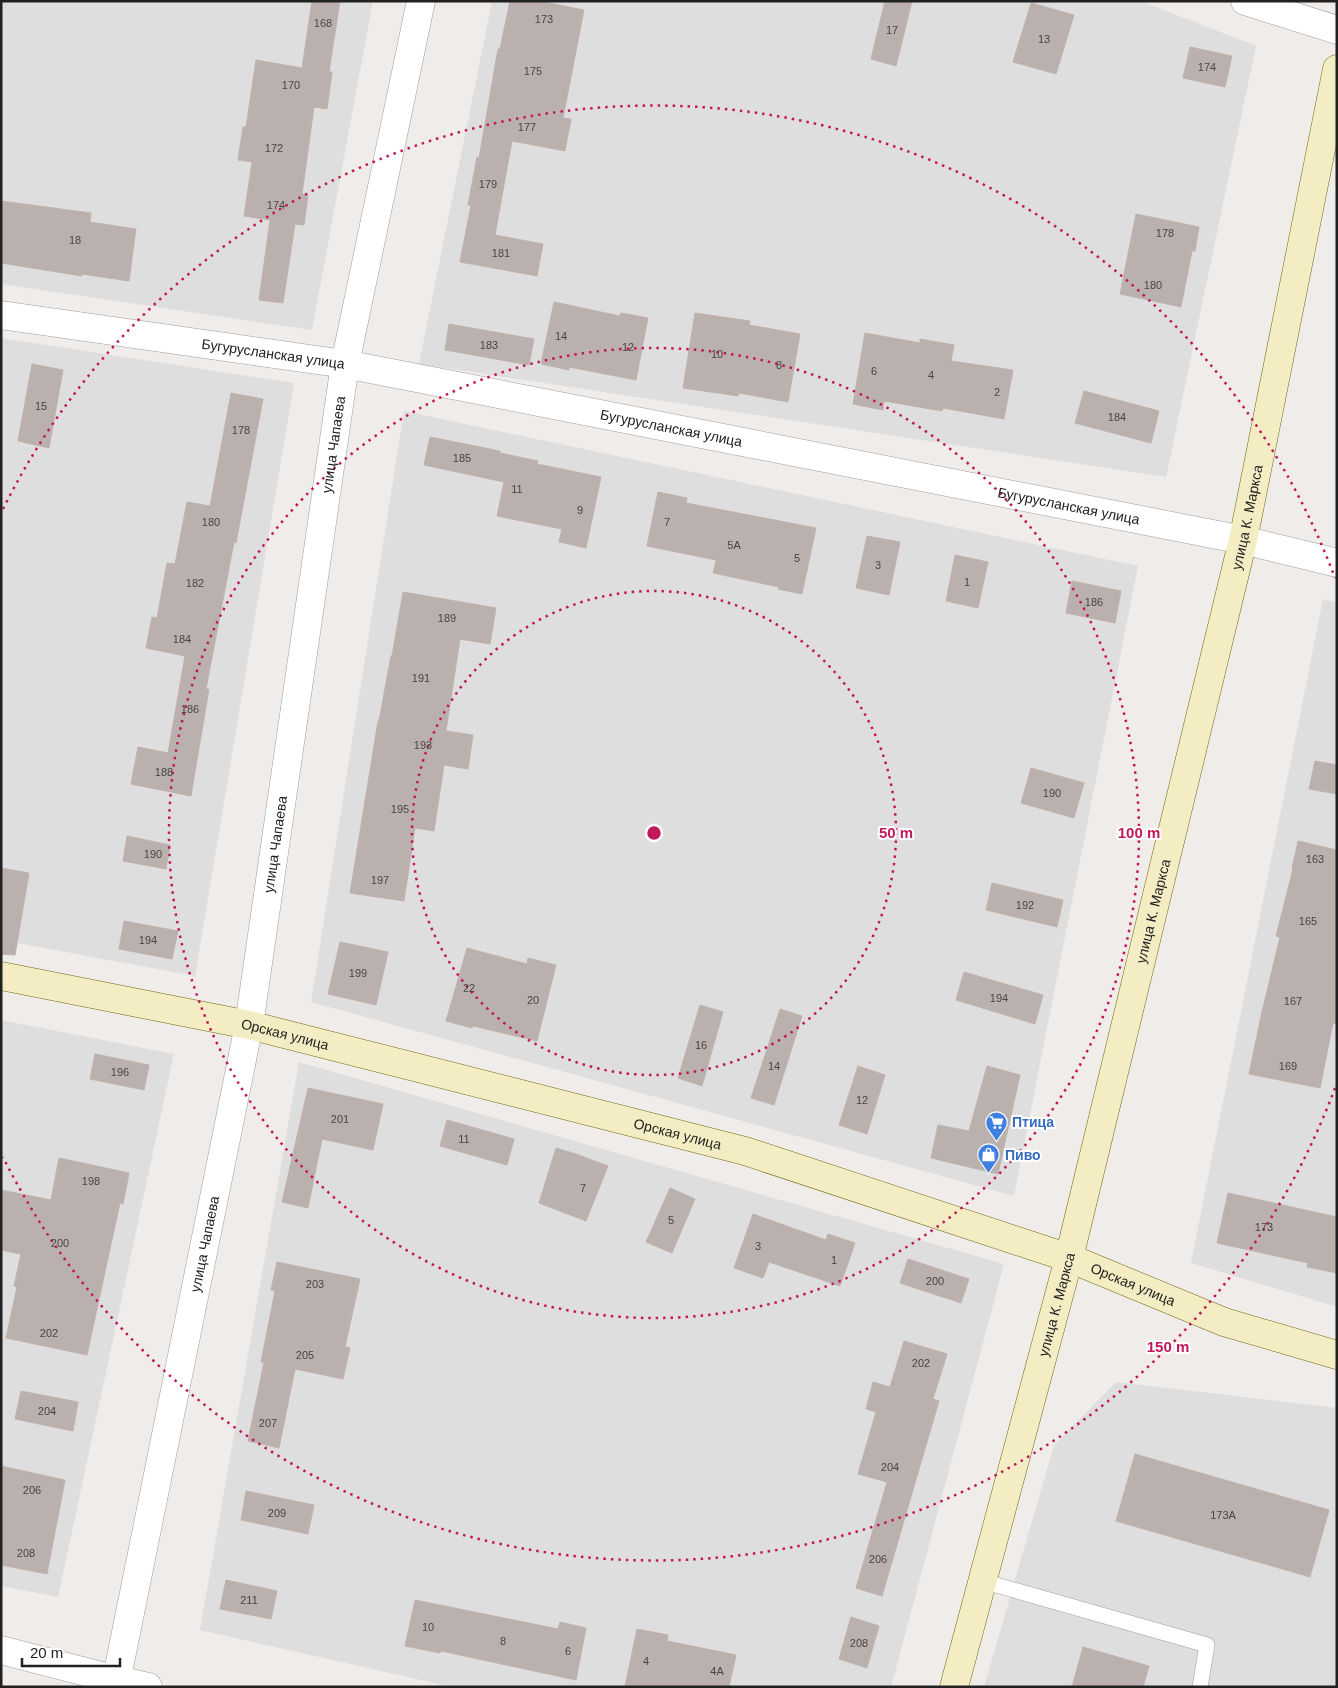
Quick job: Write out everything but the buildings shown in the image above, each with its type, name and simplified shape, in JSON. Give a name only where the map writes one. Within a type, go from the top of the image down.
[{"type":"main road","name":"улица К. Маркса","points":[[954,1687],[1069,1258],[1243,540],[1337,69]]},
{"type":"main road","name":"Орская улица","points":[[1,976],[249,1025],[745,1151],[1069,1258],[1224,1322],[1337,1355]]},
{"type":"street","name":"улица Чапаева","points":[[116,1683],[249,1025],[345,364],[421,1]]},
{"type":"street","points":[[1245,1],[1337,30]]},
{"type":"street","name":"Бугурусланская улица","points":[[1,315],[345,364],[1243,540],[1337,563]]},
{"type":"street","points":[[1,1650],[116,1683],[148,1687]]},
{"type":"lane","points":[[982,1582],[1207,1645],[1200,1687]]},
{"type":"shaded area","points":[[1,1],[373,1],[312,330],[1,284]]},
{"type":"shaded area","points":[[492,1],[1141,1],[1256,46],[1166,477],[419,364]]},
{"type":"shaded area","points":[[1,338],[294,383],[195,976],[1,940]]},
{"type":"shaded area","points":[[404,411],[1138,566],[1014,1196],[311,1002]]},
{"type":"shaded area","points":[[1323,599],[1337,603],[1337,1307],[1191,1263]]},
{"type":"shaded area","points":[[1,1020],[174,1054],[58,1597],[1,1586]]},
{"type":"shaded area","points":[[299,1062],[1004,1264],[891,1687],[452,1687],[200,1630]]},
{"type":"shaded area","points":[[1116,1382],[1337,1408],[1337,1687],[984,1687],[1054,1445]]},
{"type":"place","name":"Птица","points":[[996,1141]]},
{"type":"place","name":"Пиво","points":[[989,1174]]}]
